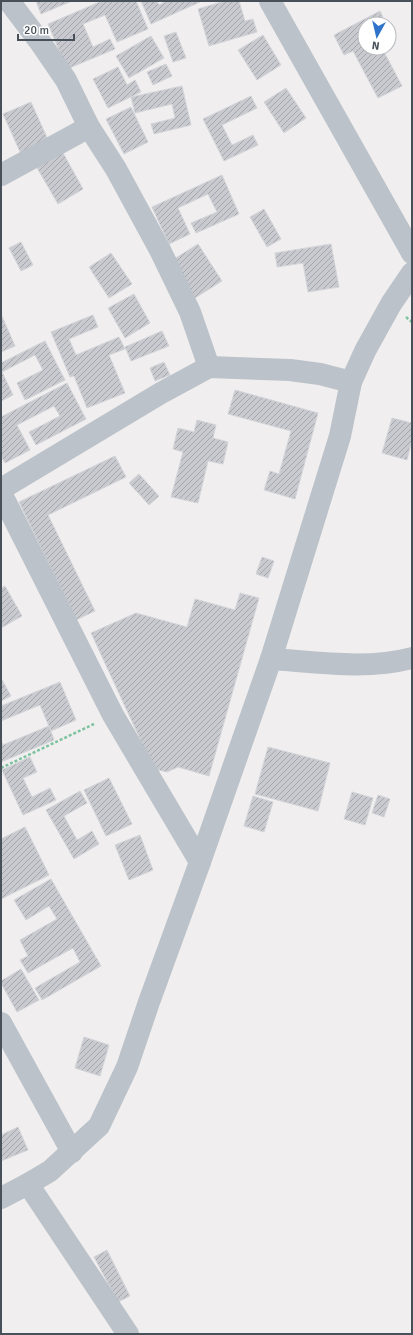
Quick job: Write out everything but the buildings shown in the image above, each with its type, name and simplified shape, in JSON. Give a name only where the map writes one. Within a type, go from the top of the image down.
[{"type":"street","points":[[9,1],[66,80],[89,127],[116,169],[160,250],[190,312],[209,367]]},
{"type":"street","points":[[270,1],[412,253]]},
{"type":"street","points":[[1,175],[89,127]]},
{"type":"street","points":[[1,1198],[50,1171],[99,1126],[127,1067],[271,658],[340,436],[351,382],[365,351],[391,304],[412,273]]},
{"type":"street","points":[[1,489],[161,393],[209,367],[290,370],[320,374],[351,382]]},
{"type":"street","points":[[1,493],[113,715],[200,862]]},
{"type":"street","points":[[271,658],[353,664],[400,661],[412,658]]},
{"type":"street","points":[[1,1023],[72,1152]]},
{"type":"street","points":[[28,1184],[128,1334]]},
{"type":"path","points":[[1,768],[113,715]]}]
